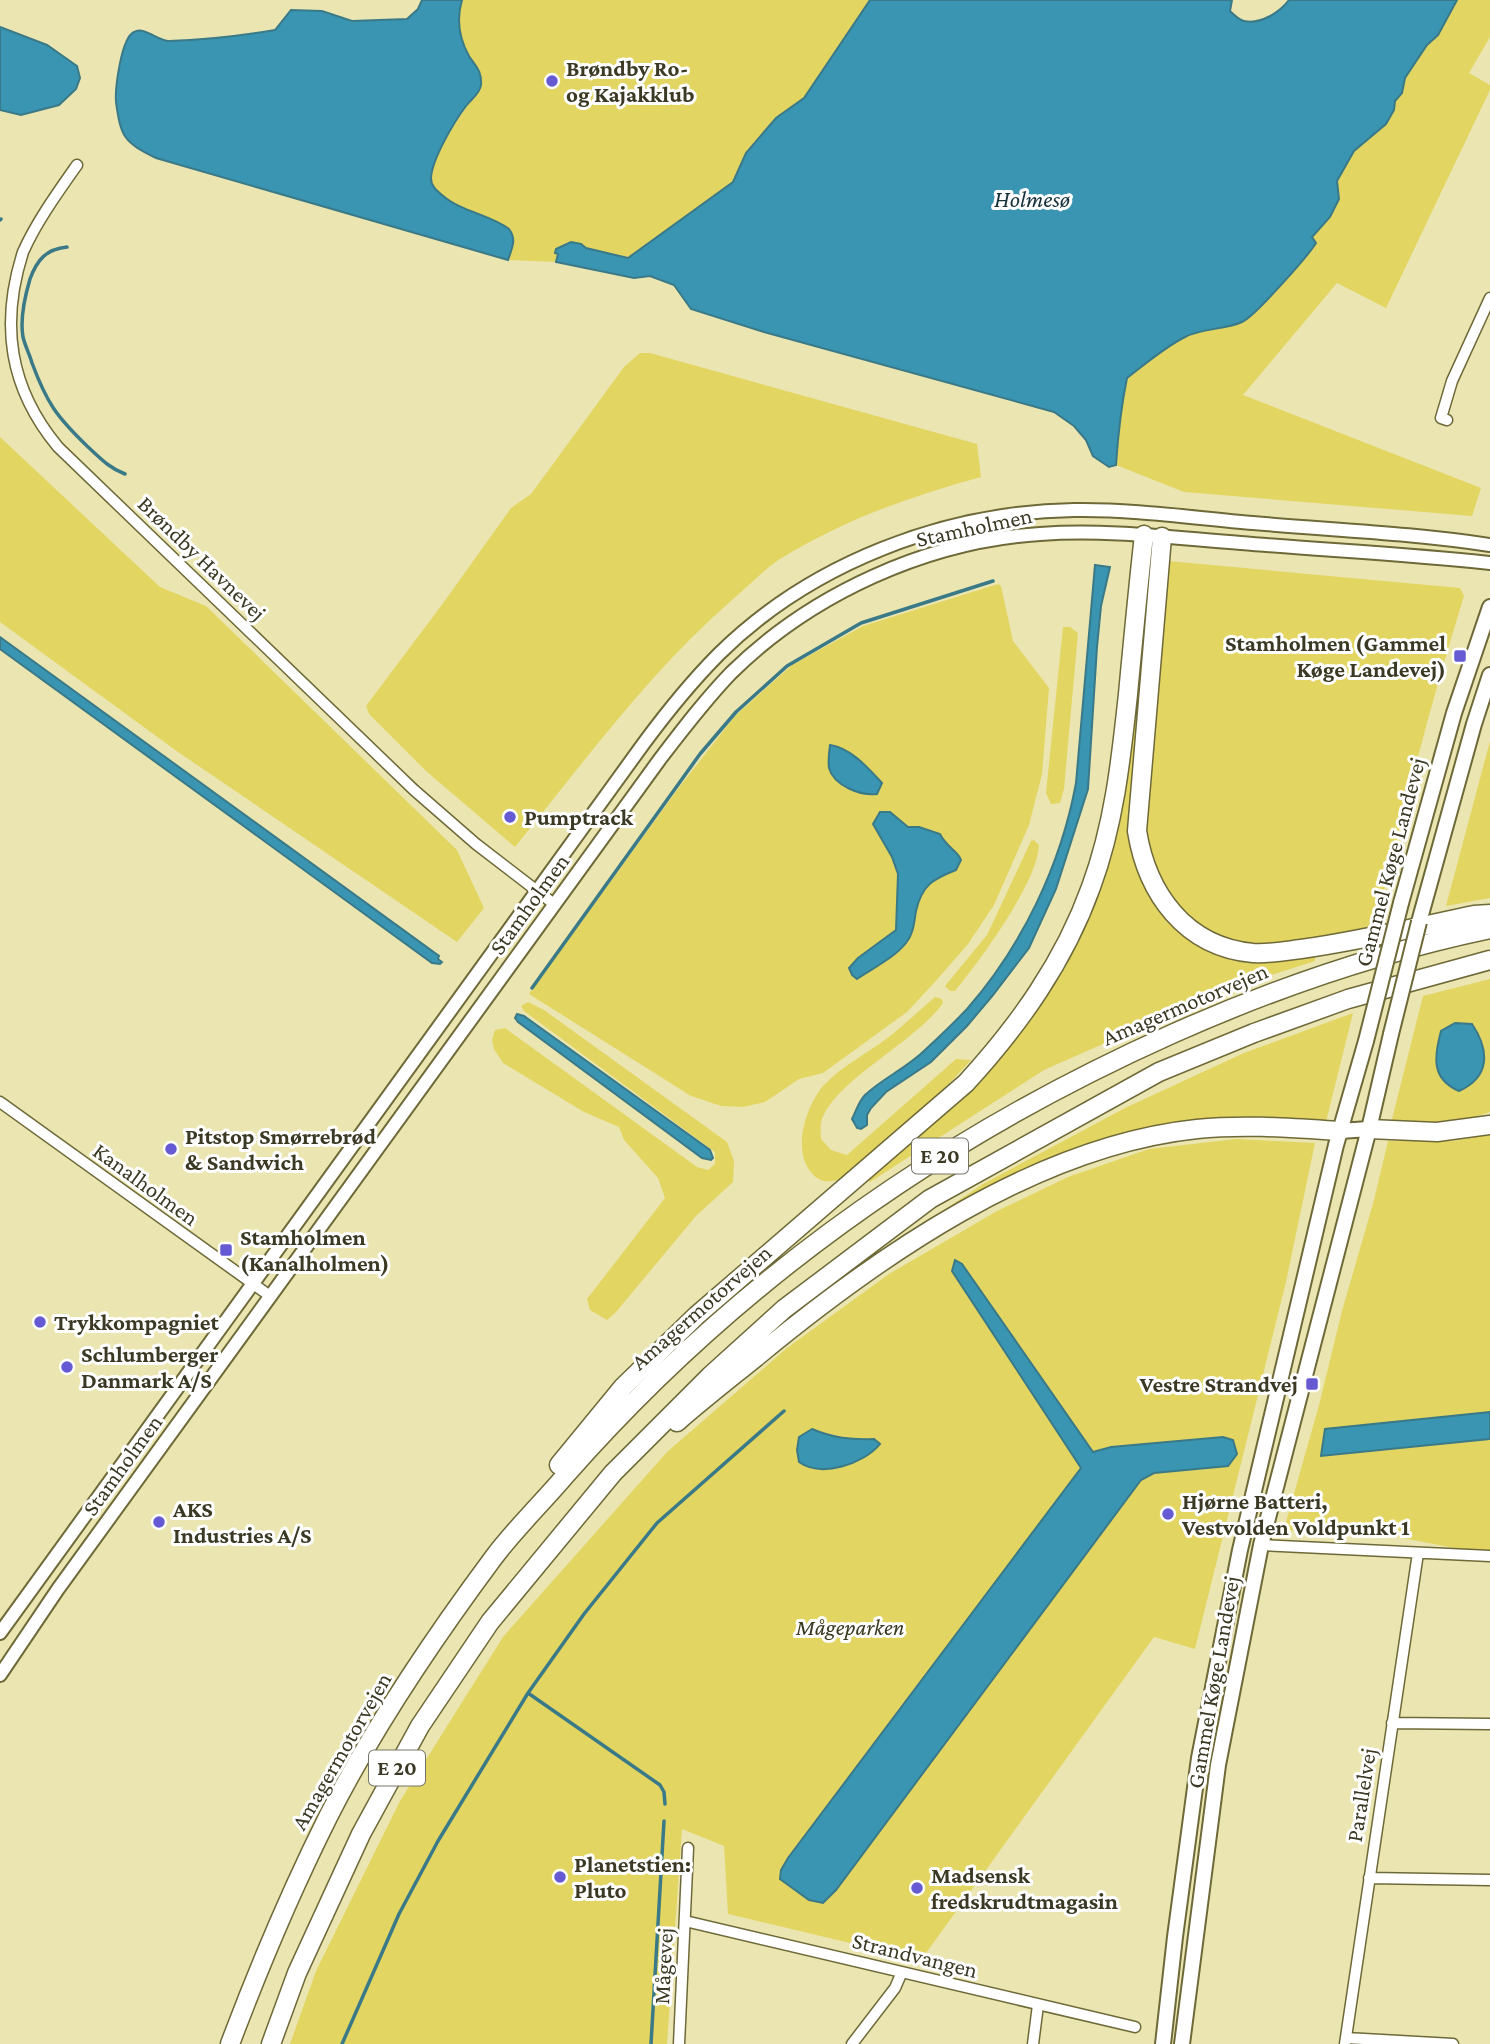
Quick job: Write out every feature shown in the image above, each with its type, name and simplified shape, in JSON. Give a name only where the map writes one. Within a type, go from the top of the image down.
[{"type":"highway","points":[[497,1554],[528,1506],[623,1387],[696,1316],[966,1083],[998,1049],[1051,973],[1091,888],[1105,844],[1115,798],[1144,535]]},
{"type":"highway","points":[[1162,537],[1137,831],[1150,880],[1164,902],[1181,921],[1202,936],[1226,947],[1251,953],[1276,953],[1329,946],[1474,915],[1490,914]]},
{"type":"highway","name":"Amagermotorvejen","points":[[230,2044],[264,1956],[329,1816],[390,1709],[497,1554],[604,1432],[703,1335],[778,1270],[912,1173],[1004,1116],[1110,1061],[1232,1007],[1332,971],[1438,940],[1490,929]]},
{"type":"highway","name":"E 20","points":[[271,2044],[327,1903],[361,1834],[420,1726],[490,1622],[572,1520],[657,1427],[784,1308],[930,1199],[1159,1072],[1254,1033],[1348,999],[1490,960]]},
{"type":"highway","points":[[1369,1129],[1437,1132],[1490,1125]]},
{"type":"highway","points":[[572,1520],[685,1415],[799,1322],[936,1227],[1027,1178],[1099,1151],[1157,1135],[1196,1129],[1235,1126],[1340,1131]]},
{"type":"main road","name":"Gammel Køge Landevej","points":[[1163,2044],[1192,1808],[1217,1663],[1246,1523],[1340,1131],[1403,894],[1454,712],[1490,607]]},
{"type":"main road","name":"Gammel Køge Landevej","points":[[1182,2044],[1219,1765],[1261,1545],[1369,1129],[1427,888],[1490,675]]},
{"type":"main road","points":[[1340,1131],[1369,1129]]},
{"type":"street","name":"Brøndby Havnevej","points":[[77,165],[43,216],[24,251],[13,279],[8,309],[8,339],[13,369],[23,397],[38,424],[58,447],[406,782],[475,844],[554,904]]},
{"type":"street","points":[[1447,419],[1441,418],[1452,381],[1485,319],[1490,298]]},
{"type":"street","name":"Stamholmen","points":[[0,1633],[678,697],[721,653],[759,620],[800,591],[881,549],[953,526],[1002,516],[1061,511],[1112,511],[1490,545]]},
{"type":"street","points":[[1144,535],[1156,514]]},
{"type":"street","points":[[1156,514],[1162,537]]},
{"type":"street","name":"Stamholmen","points":[[0,1675],[58,1589],[693,715],[733,672],[772,639],[810,612],[892,569],[956,548],[1038,534],[1076,532],[1144,535],[1490,563]]},
{"type":"street","name":"Kanalholmen","points":[[0,1102],[271,1296]]},
{"type":"street","points":[[1261,1545],[1490,1556]]},
{"type":"street","name":"Parallelvej","points":[[1346,2041],[1418,1553]]},
{"type":"street","points":[[1392,1723],[1490,1724]]},
{"type":"street","name":"Mågevej","points":[[679,2044],[688,1847]]},
{"type":"street","points":[[1368,1878],[1490,1880]]},
{"type":"street","name":"Strandvangen","points":[[685,1921],[1135,2027]]},
{"type":"street","points":[[852,2044],[895,1988],[902,1972]]},
{"type":"street","points":[[1033,2044],[1038,2005]]},
{"type":"street","points":[[1346,2041],[1453,2044]]},
{"type":"green space","points":[[462,0],[870,0],[804,98],[776,118],[746,153],[733,182],[628,259],[586,248],[581,244],[560,249],[556,262],[508,260],[514,241],[457,206],[432,186],[431,176],[440,150],[480,89],[480,71],[463,46],[460,32],[458,15]]},
{"type":"green space","points":[[1457,0],[1490,0],[1490,37],[1469,73],[1490,85],[1490,90],[1386,308],[1337,283],[1243,395],[1481,488],[1472,516],[1184,492],[1116,465],[1127,378],[1185,337],[1242,322],[1292,273],[1315,243],[1312,237],[1330,217],[1339,199],[1337,181],[1355,151],[1387,124],[1395,101],[1402,93],[1405,78],[1427,45],[1438,35]]},
{"type":"green space","points":[[640,353],[650,353],[977,444],[981,477],[929,492],[853,521],[804,545],[768,568],[702,628],[645,687],[515,847],[426,771],[369,714],[366,706],[511,508],[531,494],[624,367]]},
{"type":"green space","points":[[0,437],[160,587],[206,606],[457,850],[484,908],[457,942],[178,752],[0,622]]},
{"type":"green space","points":[[1147,558],[1151,559],[1129,823],[1135,864],[1150,898],[1175,924],[1205,946],[1315,955],[1315,961],[1265,977],[1173,1013],[1044,1070],[870,1182],[867,1178],[961,1097],[1011,1045],[1031,1020],[1066,966],[1093,908],[1113,848],[1126,773]]},
{"type":"green space","points":[[1168,561],[1460,588],[1464,596],[1417,761],[1375,927],[1279,944],[1248,943],[1203,927],[1178,908],[1158,881],[1144,826]]},
{"type":"green space","points":[[998,584],[1001,586],[1013,641],[1049,688],[1042,774],[1029,825],[994,905],[968,944],[907,1012],[823,1073],[799,1079],[765,1102],[743,1107],[721,1106],[691,1096],[529,994],[677,790],[735,716],[792,665],[863,626]]},
{"type":"green space","points":[[1063,627],[1070,627],[1078,633],[1064,789],[1060,803],[1051,804],[1046,793]]},
{"type":"green space","points":[[1490,741],[1490,898],[1446,906]]},
{"type":"green space","points":[[1034,840],[1039,845],[1036,861],[1018,900],[978,961],[955,991],[950,991],[945,986],[987,935],[1031,841]]},
{"type":"green space","points":[[1490,979],[1490,1112],[1442,1123],[1391,1123],[1423,996]]},
{"type":"green space","points":[[935,997],[942,999],[943,1003],[930,1018],[840,1093],[828,1108],[821,1123],[821,1139],[831,1150],[847,1155],[956,1059],[971,1060],[935,1099],[838,1180],[819,1179],[810,1171],[802,1151],[807,1114],[818,1093],[840,1071],[894,1033]]},
{"type":"green space","points":[[528,1002],[544,1010],[727,1142],[734,1161],[733,1182],[696,1216],[607,1320],[590,1310],[587,1299],[665,1198],[658,1178],[624,1140],[619,1127],[584,1112],[503,1063],[494,1049],[492,1040],[495,1030],[505,1028],[697,1167],[708,1170],[715,1164],[715,1152],[524,1011],[521,1006]]},
{"type":"green space","points":[[1353,1013],[1326,1122],[1141,1133],[886,1249],[983,1184],[1127,1107],[1244,1053]]},
{"type":"green space","points":[[1490,1134],[1490,1550],[1459,1549],[1398,1537],[1313,1534],[1284,1529],[1388,1141],[1453,1141]]},
{"type":"green space","name":"Mågeparken","points":[[1236,1139],[1315,1143],[1286,1282],[1195,1649],[1154,1637],[921,1960],[728,1914],[724,1846],[682,1829],[667,2044],[290,2044],[316,1971],[400,1801],[503,1637],[667,1452],[787,1348],[889,1274],[997,1211],[1068,1177],[1149,1149]]},
{"type":"water","points":[[422,0],[462,0],[459,15],[461,36],[481,80],[479,91],[461,113],[439,151],[432,170],[432,183],[436,190],[450,201],[509,229],[513,240],[508,260],[156,158],[137,148],[122,131],[116,102],[117,86],[122,53],[129,36],[134,32],[147,32],[169,41],[249,34],[275,30],[291,10],[322,11],[352,21],[407,19],[418,9]]},
{"type":"water","name":"Holmesø","points":[[870,0],[1232,0],[1230,11],[1240,20],[1250,22],[1269,16],[1289,0],[1457,0],[1438,35],[1427,45],[1405,78],[1402,93],[1395,101],[1394,110],[1386,124],[1354,151],[1337,181],[1339,199],[1330,217],[1312,237],[1316,243],[1292,272],[1258,309],[1242,322],[1185,337],[1127,378],[1116,465],[1109,467],[1093,456],[1086,440],[1074,426],[1054,412],[764,332],[691,309],[674,285],[650,276],[634,278],[556,262],[556,249],[571,242],[628,258],[733,182],[746,153],[776,118],[804,98]]},
{"type":"water","points":[[0,27],[47,45],[77,66],[80,78],[76,89],[59,105],[21,115],[0,110]]},
{"type":"water","points":[[1095,565],[1110,567],[1101,606],[1088,789],[1056,889],[1029,948],[993,995],[931,1062],[886,1092],[871,1108],[867,1115],[867,1125],[861,1129],[857,1128],[852,1119],[865,1095],[918,1056],[962,1014],[987,985],[1022,931],[1049,874],[1069,814],[1076,783]]},
{"type":"water","points":[[0,637],[439,956],[438,959],[442,962],[432,963],[0,649]]},
{"type":"water","points":[[830,745],[852,754],[871,771],[882,783],[877,794],[856,791],[836,780],[829,768]]},
{"type":"water","points":[[880,812],[890,812],[908,827],[919,827],[940,834],[961,860],[956,870],[935,880],[925,889],[918,902],[912,931],[906,943],[857,979],[849,968],[858,958],[896,930],[898,874],[892,857],[873,824]]},
{"type":"water","points":[[517,1014],[524,1016],[710,1150],[713,1158],[702,1158],[518,1022],[515,1018]]},
{"type":"water","points":[[1455,1023],[1472,1024],[1484,1053],[1484,1062],[1477,1078],[1459,1091],[1443,1080],[1436,1058],[1441,1031]]},
{"type":"water","points":[[955,1260],[962,1264],[1093,1452],[1111,1447],[1223,1437],[1233,1440],[1237,1454],[1228,1466],[1154,1473],[1141,1480],[836,1890],[823,1903],[809,1900],[780,1879],[781,1870],[788,1858],[1081,1468],[952,1271]]},
{"type":"water","points":[[1490,1412],[1490,1439],[1321,1456],[1325,1429]]},
{"type":"water","points":[[812,1429],[842,1438],[874,1439],[880,1444],[864,1457],[842,1467],[808,1467],[799,1462],[797,1450],[799,1437]]},
{"type":"waterway","points":[[67,247],[48,253],[39,261],[33,272],[23,308],[23,337],[43,389],[60,417],[101,459],[125,474]]},
{"type":"waterway","points":[[532,988],[700,754],[736,712],[787,666],[861,623],[993,581]]},
{"type":"waterway","points":[[342,2044],[399,1914],[438,1841],[528,1693],[584,1614],[657,1523],[784,1411]]},
{"type":"waterway","points":[[528,1693],[660,1785],[665,1804]]},
{"type":"waterway","points":[[651,2044],[664,1821]]},
{"type":"place","name":"Brøndby Ro- og Kajakklub","points":[[552,81]]},
{"type":"place","name":"Stamholmen (Gammel Køge Landevej)","points":[[1460,656]]},
{"type":"place","name":"Pumptrack","points":[[510,817]]},
{"type":"place","name":"Pitstop Smørrebrød & Sandwich","points":[[171,1149]]},
{"type":"place","name":"Stamholmen (Kanalholmen)","points":[[226,1250]]},
{"type":"place","name":"Trykkompagniet","points":[[40,1322]]},
{"type":"place","name":"Schlumberger Danmark A/S","points":[[67,1367]]},
{"type":"place","name":"Vestre Strandvej","points":[[1312,1384]]},
{"type":"place","name":"Hjørne Batteri, Vestvolden Voldpunkt 1","points":[[1168,1514]]},
{"type":"place","name":"AKS Industries A/S","points":[[159,1522]]},
{"type":"place","name":"Planetstien: Pluto","points":[[560,1877]]},
{"type":"place","name":"Madsensk fredskrudtmagasin","points":[[917,1888]]}]
